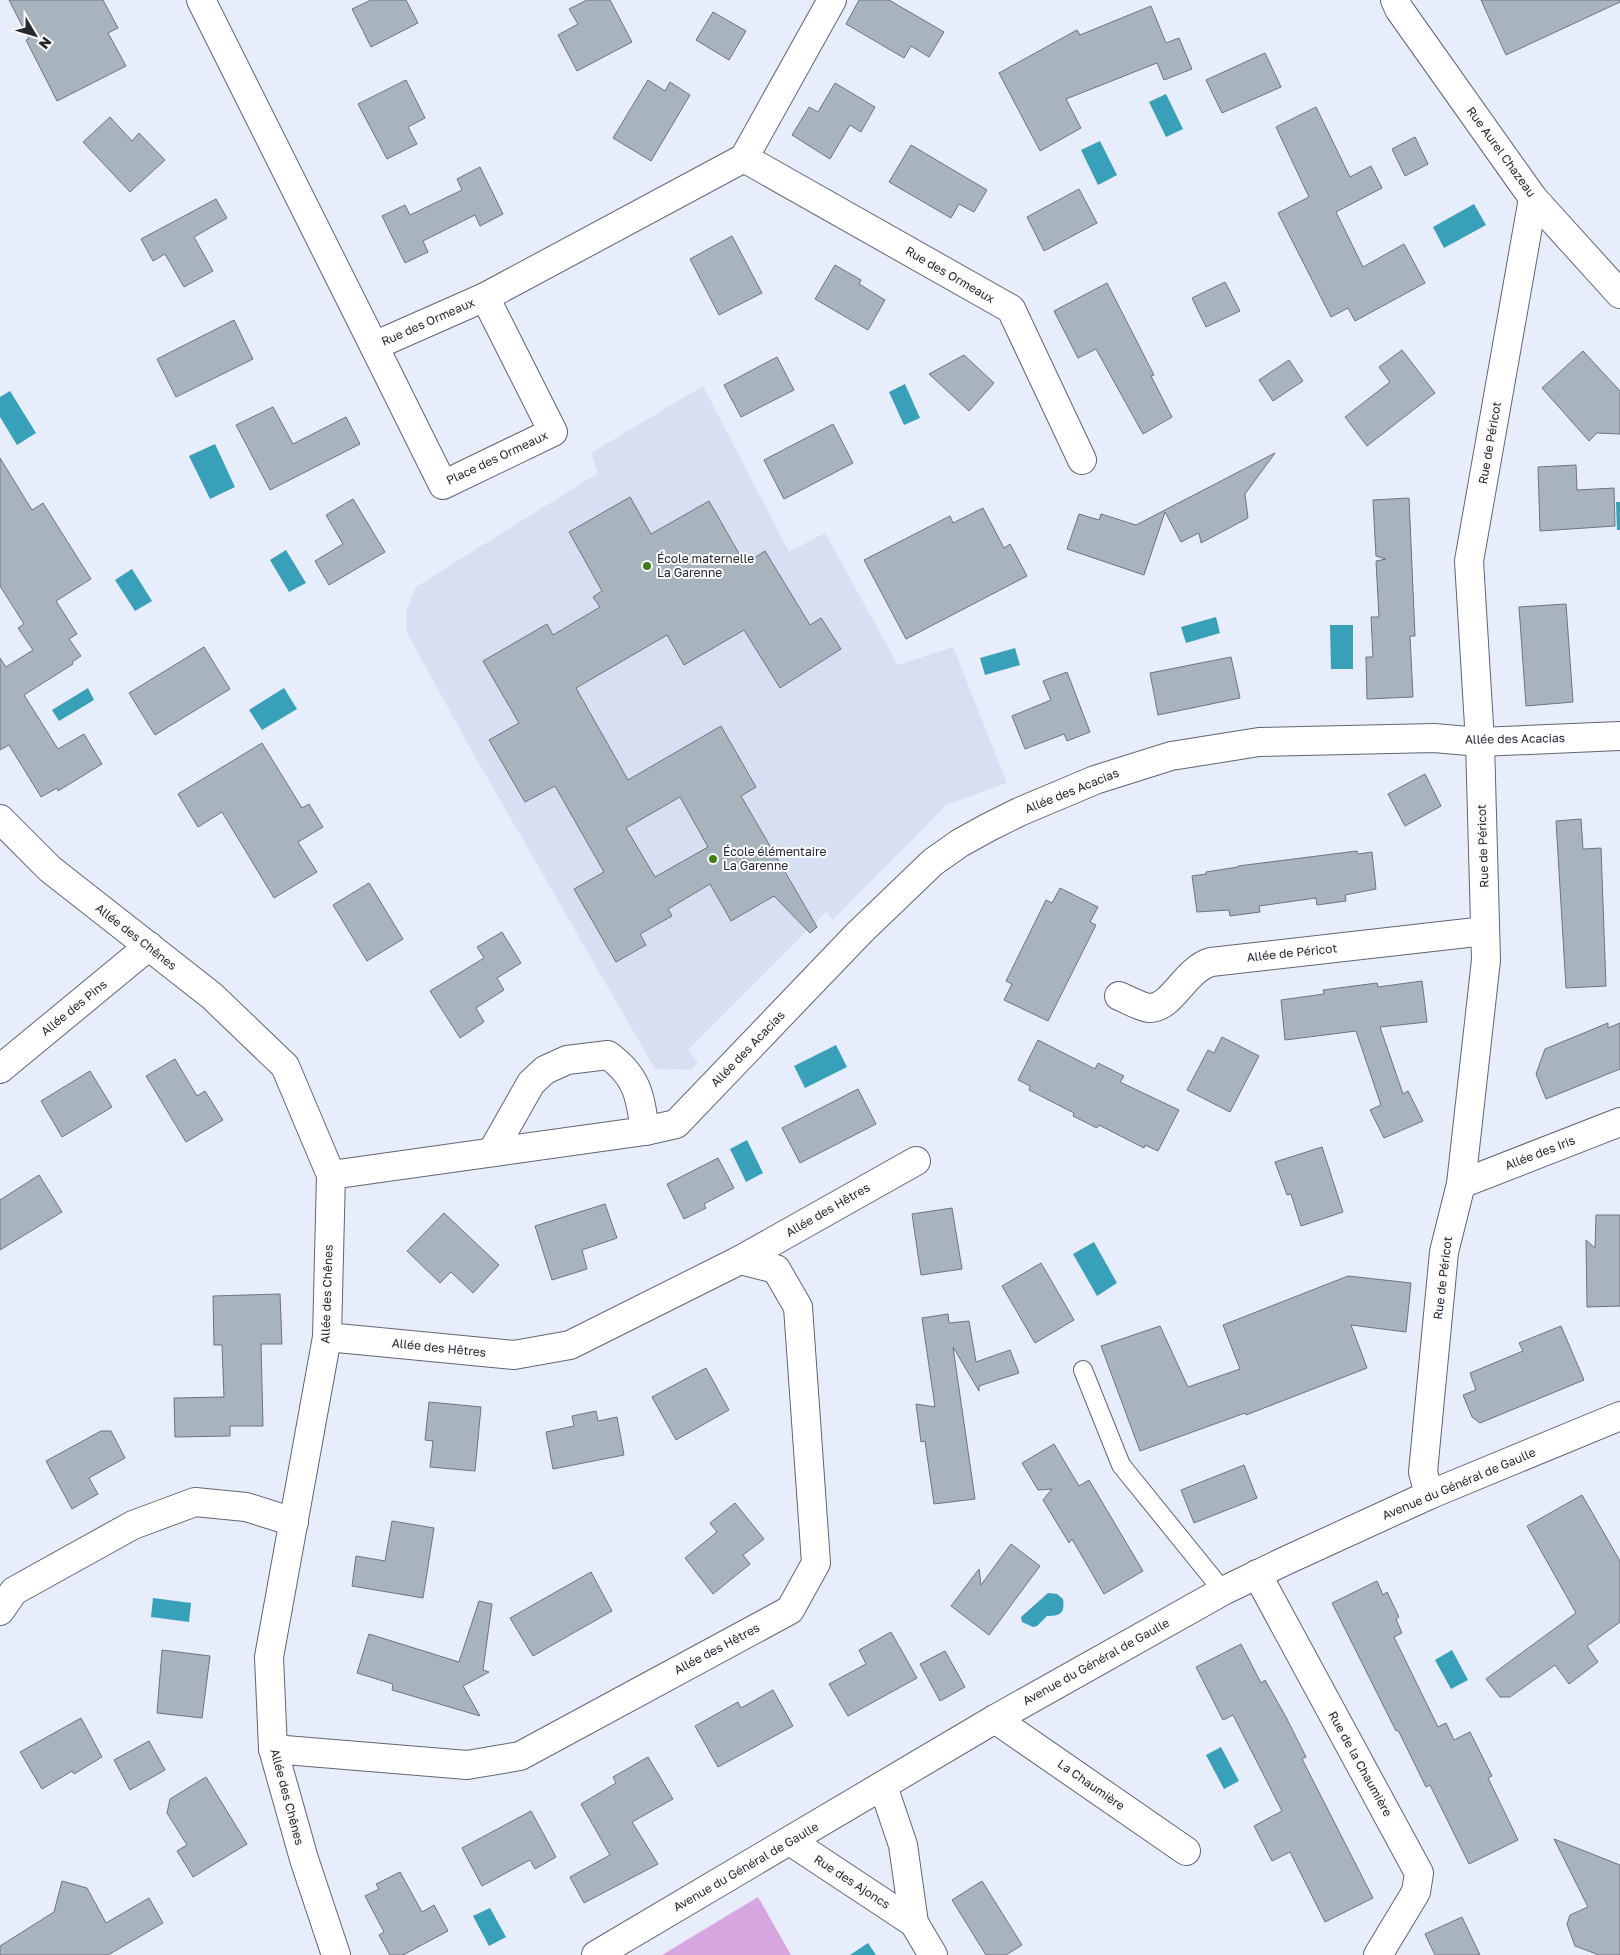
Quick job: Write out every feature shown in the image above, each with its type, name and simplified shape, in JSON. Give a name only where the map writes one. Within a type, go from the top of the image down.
[{"type":"street","name":"Rue des Ormeaux","points":[[201,0],[374,346],[484,297],[744,158],[1011,309],[1082,460]]},
{"type":"street","points":[[744,158],[832,0]]},
{"type":"street","name":"Rue Aurel Chazeau","points":[[1395,0],[1533,198],[1620,294]]},
{"type":"street","name":"Rue de Péricot","points":[[1428,1495],[1423,1472],[1443,1261],[1461,1184],[1486,960],[1480,742],[1469,561],[1533,198]]},
{"type":"street","name":"Place des Ormeaux","points":[[374,346],[443,485],[553,432],[484,297]]},
{"type":"street","name":"Allée des Acacias","points":[[331,1175],[645,1132],[676,1124],[859,933],[933,862],[973,836],[1019,812],[1130,768],[1171,756],[1259,742],[1434,738],[1480,742],[1620,736]]},
{"type":"street","name":"Allée des Chênes","points":[[0,819],[50,869],[212,996],[285,1066],[331,1175],[327,1337],[269,1657],[273,1748],[304,1859],[336,1955]]},
{"type":"street","name":"Allée de Péricot","points":[[1119,996],[1148,1008],[1158,1005],[1168,1001],[1191,972],[1201,965],[1211,962],[1485,931]]},
{"type":"street","name":"Allée des Pins","points":[[0,1069],[149,946]]},
{"type":"street","points":[[492,1152],[531,1083],[545,1070],[567,1060],[608,1055],[623,1066],[640,1093],[645,1132]]},
{"type":"street","name":"Allée des Iris","points":[[1461,1184],[1620,1122]]},
{"type":"street","name":"Allée des Hêtres","points":[[327,1337],[514,1355],[570,1345],[740,1260],[916,1161]]},
{"type":"street","name":"Allée des Hêtres","points":[[273,1748],[467,1765],[520,1756],[790,1610],[816,1563],[798,1307],[776,1269],[740,1260]]},
{"type":"street","name":"Avenue du Général de Gaulle","points":[[596,1955],[995,1719],[1223,1591],[1428,1495],[1620,1416]]},
{"type":"street","points":[[0,1611],[14,1591],[133,1525],[195,1502],[246,1507],[294,1522]]},
{"type":"street","name":"Rue de la Chaumière","points":[[1257,1574],[1419,1872],[1416,1892],[1378,1955]]},
{"type":"street","name":"La Chaumière","points":[[995,1719],[1186,1851]]},
{"type":"street","name":"Rue des Ajoncs","points":[[883,1786],[902,1844],[914,1923],[934,1955]]},
{"type":"street","name":"Rue des Ajoncs","points":[[790,1841],[914,1923]]},
{"type":"lane","points":[[1083,1370],[1121,1465],[1223,1591]]},
{"type":"shaded area","name":"École élémentaire La Garenne","points":[[703,386],[789,552],[825,533],[898,665],[953,647],[1007,783],[946,805],[833,920],[826,912],[688,1050],[698,1062],[691,1070],[655,1069],[473,753],[407,633],[407,609],[416,587],[598,473],[591,453]]},
{"type":"shaded area","points":[[758,1897],[791,1955],[662,1955]]},
{"type":"water","points":[[1166,94],[1183,129],[1166,137],[1149,102]]},
{"type":"water","points":[[1100,141],[1117,175],[1098,185],[1081,150]]},
{"type":"water","points":[[1474,204],[1486,225],[1444,248],[1433,227]]},
{"type":"water","points":[[905,384],[920,418],[904,425],[889,392]]},
{"type":"water","points":[[10,391],[36,433],[17,445],[0,417],[0,397]]},
{"type":"water","points":[[215,444],[235,487],[210,499],[189,456]]},
{"type":"water","points":[[1616,502],[1620,502],[1620,530],[1617,530]]},
{"type":"water","points":[[286,550],[306,583],[289,592],[270,560]]},
{"type":"water","points":[[132,569],[152,601],[135,611],[115,580]]},
{"type":"water","points":[[1216,617],[1220,633],[1186,643],[1181,627]]},
{"type":"water","points":[[1330,625],[1353,625],[1353,669],[1331,669]]},
{"type":"water","points":[[1015,648],[1020,665],[985,675],[980,658]]},
{"type":"water","points":[[88,688],[94,700],[59,721],[52,710]]},
{"type":"water","points":[[284,688],[297,709],[262,730],[249,710]]},
{"type":"water","points":[[836,1045],[847,1067],[805,1088],[794,1066]]},
{"type":"water","points":[[747,1140],[763,1173],[746,1182],[730,1149]]},
{"type":"water","points":[[1094,1242],[1117,1283],[1097,1296],[1073,1254]]},
{"type":"water","points":[[1048,1593],[1057,1594],[1063,1599],[1063,1611],[1056,1615],[1047,1616],[1037,1626],[1033,1627],[1022,1622],[1021,1617]]},
{"type":"water","points":[[153,1598],[191,1603],[189,1622],[151,1617]]},
{"type":"water","points":[[1452,1650],[1468,1680],[1451,1689],[1435,1660]]},
{"type":"water","points":[[1221,1747],[1239,1781],[1224,1789],[1206,1755]]},
{"type":"water","points":[[490,1908],[506,1937],[489,1946],[473,1916]]},
{"type":"water","points":[[868,1943],[876,1955],[850,1955]]},
{"type":"building","points":[[9,0],[103,0],[118,28],[108,33],[126,66],[57,101],[26,40],[29,39]]},
{"type":"building","points":[[371,0],[406,0],[418,23],[371,47],[352,9]]},
{"type":"building","points":[[587,0],[610,0],[632,42],[577,71],[558,35],[578,24],[569,9]]},
{"type":"building","points":[[859,0],[889,0],[944,32],[929,57],[911,46],[904,58],[846,24]]},
{"type":"building","points":[[1481,0],[1620,0],[1620,2],[1506,55]]},
{"type":"building","points":[[1151,6],[1166,43],[1179,38],[1192,69],[1164,80],[1157,63],[1066,99],[1081,128],[1040,151],[999,73],[1077,30],[1080,35]]},
{"type":"building","points":[[713,12],[746,31],[729,60],[696,40]]},
{"type":"building","points":[[1265,53],[1281,87],[1222,113],[1206,80]]},
{"type":"building","points":[[406,80],[425,118],[408,127],[417,144],[387,159],[358,104]]},
{"type":"building","points":[[648,80],[665,91],[670,82],[690,95],[651,161],[613,138]]},
{"type":"building","points":[[835,83],[875,107],[861,132],[850,125],[830,159],[792,135],[809,107],[818,112]]},
{"type":"building","points":[[1316,107],[1350,177],[1371,166],[1382,188],[1336,212],[1363,267],[1404,244],[1425,283],[1355,321],[1348,308],[1331,317],[1278,213],[1309,197],[1276,127]]},
{"type":"building","points":[[110,117],[132,141],[139,133],[165,160],[130,192],[83,142]]},
{"type":"building","points":[[1415,137],[1428,164],[1405,176],[1392,149]]},
{"type":"building","points":[[911,145],[987,190],[974,212],[959,204],[951,218],[889,182]]},
{"type":"building","points":[[480,167],[503,214],[480,226],[475,215],[423,241],[428,252],[405,263],[382,216],[405,205],[410,215],[462,190],[457,179]]},
{"type":"building","points":[[1079,189],[1097,223],[1044,251],[1027,217]]},
{"type":"building","points":[[216,199],[227,218],[194,237],[213,271],[184,287],[165,254],[153,261],[141,239]]},
{"type":"building","points":[[732,236],[762,293],[719,315],[690,259]]},
{"type":"building","points":[[835,265],[861,280],[859,284],[885,300],[868,330],[815,299]]},
{"type":"building","points":[[1225,282],[1240,311],[1206,327],[1192,298]]},
{"type":"building","points":[[1107,283],[1154,375],[1151,376],[1172,417],[1143,434],[1096,349],[1078,358],[1054,311]]},
{"type":"building","points":[[234,320],[253,359],[176,397],[157,359]]},
{"type":"building","points":[[1402,350],[1435,393],[1367,446],[1345,417],[1390,382],[1379,367]]},
{"type":"building","points":[[1583,351],[1620,391],[1620,434],[1597,433],[1589,441],[1542,388]]},
{"type":"building","points":[[964,355],[994,383],[969,411],[929,374]]},
{"type":"building","points":[[777,357],[794,390],[741,417],[724,385]]},
{"type":"building","points":[[1289,360],[1303,381],[1273,401],[1259,380]]},
{"type":"building","points":[[273,407],[293,444],[346,417],[360,444],[270,490],[236,425]]},
{"type":"building","points":[[833,424],[853,463],[784,499],[764,460]]},
{"type":"building","points":[[1275,453],[1245,494],[1248,518],[1201,543],[1199,533],[1181,542],[1165,512],[1144,575],[1067,549],[1079,514],[1099,520],[1101,514],[1136,525]]},
{"type":"building","points":[[0,458],[32,510],[43,503],[91,579],[56,601],[77,634],[69,639],[81,656],[72,662],[73,664],[24,695],[58,749],[84,734],[102,764],[58,791],[57,788],[41,797],[9,745],[0,750],[0,658],[6,667],[33,650],[18,628],[24,624],[0,586]]},
{"type":"building","points":[[1576,465],[1577,490],[1614,488],[1615,526],[1540,531],[1538,467]]},
{"type":"building","points":[[630,497],[651,534],[709,501],[745,564],[765,551],[810,625],[821,618],[841,649],[780,688],[744,630],[684,665],[667,635],[576,688],[628,780],[721,726],[756,787],[741,796],[817,927],[810,933],[774,896],[731,921],[710,884],[668,909],[672,916],[640,934],[646,945],[616,962],[574,889],[604,872],[555,786],[525,802],[489,740],[519,723],[483,661],[547,624],[553,635],[600,607],[593,597],[602,591],[569,532]],"holes":[[[680,797],[708,847],[655,877],[626,828]]]},
{"type":"building","points":[[1409,498],[1415,636],[1410,636],[1413,697],[1367,699],[1366,657],[1373,657],[1371,617],[1379,617],[1376,561],[1386,559],[1376,556],[1373,500]]},
{"type":"building","points":[[353,499],[385,552],[329,585],[315,561],[343,544],[326,515]]},
{"type":"building","points":[[983,508],[1004,548],[1010,544],[1027,576],[906,639],[864,560],[950,516],[953,523]]},
{"type":"building","points":[[1566,604],[1573,702],[1526,706],[1519,607]]},
{"type":"building","points":[[204,647],[230,689],[155,735],[129,693]]},
{"type":"building","points":[[1231,657],[1240,698],[1158,715],[1150,673]]},
{"type":"building","points":[[1067,672],[1090,732],[1067,741],[1064,734],[1025,749],[1012,716],[1051,700],[1043,681]]},
{"type":"building","points":[[262,743],[302,808],[309,804],[323,827],[298,842],[317,872],[274,898],[222,812],[198,827],[178,794]]},
{"type":"building","points":[[1425,774],[1441,806],[1405,826],[1388,794]]},
{"type":"building","points":[[1581,819],[1583,849],[1601,848],[1606,986],[1566,988],[1556,821]]},
{"type":"building","points":[[1357,851],[1358,854],[1372,852],[1376,889],[1345,895],[1346,901],[1317,905],[1316,898],[1259,906],[1260,912],[1230,916],[1229,910],[1197,912],[1192,876],[1238,866]]},
{"type":"building","points":[[369,883],[403,939],[367,961],[333,905]]},
{"type":"building","points":[[1060,888],[1098,907],[1090,922],[1096,925],[1048,1021],[1004,1000],[1012,984],[1006,981],[1046,900],[1052,903]]},
{"type":"building","points":[[502,932],[521,963],[497,978],[504,990],[476,1008],[484,1022],[460,1038],[430,991],[484,958],[477,947]]},
{"type":"building","points":[[1422,981],[1427,1022],[1380,1027],[1403,1094],[1408,1091],[1423,1121],[1384,1138],[1370,1110],[1381,1105],[1356,1031],[1285,1040],[1281,1000],[1324,994],[1323,990],[1377,983],[1378,987]]},
{"type":"building","points":[[1608,1023],[1608,1028],[1620,1023],[1620,1069],[1546,1099],[1536,1074],[1545,1049]]},
{"type":"building","points":[[1222,1037],[1259,1056],[1230,1112],[1187,1090],[1208,1050],[1214,1053]]},
{"type":"building","points":[[1038,1040],[1095,1069],[1098,1063],[1124,1076],[1120,1082],[1179,1110],[1158,1151],[1145,1145],[1144,1148],[1099,1125],[1097,1128],[1073,1116],[1074,1113],[1029,1090],[1030,1086],[1018,1080]]},
{"type":"building","points":[[175,1059],[197,1096],[205,1091],[223,1120],[186,1142],[146,1076]]},
{"type":"building","points":[[90,1071],[112,1107],[62,1137],[41,1101]]},
{"type":"building","points":[[858,1089],[876,1124],[800,1163],[782,1128]]},
{"type":"building","points":[[1322,1147],[1343,1212],[1301,1226],[1291,1194],[1287,1195],[1275,1162]]},
{"type":"building","points":[[718,1158],[734,1188],[704,1204],[706,1208],[684,1219],[667,1184]]},
{"type":"building","points":[[39,1175],[62,1212],[0,1250],[0,1200]]},
{"type":"building","points":[[605,1204],[617,1238],[582,1250],[587,1269],[552,1280],[535,1226]]},
{"type":"building","points":[[952,1208],[962,1269],[921,1275],[912,1214]]},
{"type":"building","points":[[444,1213],[499,1265],[473,1293],[451,1272],[440,1283],[407,1251]]},
{"type":"building","points":[[1596,1215],[1620,1215],[1620,1306],[1587,1307],[1586,1240],[1595,1248]]},
{"type":"building","points":[[1041,1263],[1074,1320],[1035,1343],[1002,1286]]},
{"type":"building","points":[[1348,1276],[1411,1283],[1406,1332],[1351,1325],[1367,1368],[1246,1415],[1245,1413],[1140,1451],[1101,1346],[1160,1326],[1188,1387],[1240,1369],[1223,1325]]},
{"type":"building","points":[[280,1294],[282,1344],[261,1344],[263,1426],[230,1426],[230,1436],[175,1437],[174,1398],[224,1397],[222,1345],[214,1345],[213,1296]]},
{"type":"building","points":[[948,1314],[949,1323],[969,1321],[976,1362],[1010,1350],[1019,1373],[979,1386],[979,1391],[953,1347],[975,1499],[934,1504],[925,1441],[921,1442],[916,1404],[935,1407],[922,1318]]},
{"type":"building","points":[[1561,1326],[1584,1380],[1480,1423],[1472,1417],[1463,1395],[1476,1390],[1470,1373],[1523,1351],[1519,1343]]},
{"type":"building","points":[[706,1368],[729,1410],[676,1440],[652,1397]]},
{"type":"building","points":[[429,1402],[481,1407],[475,1471],[430,1467],[433,1441],[425,1440]]},
{"type":"building","points":[[596,1411],[598,1421],[617,1417],[624,1455],[553,1469],[546,1432],[574,1426],[572,1416]]},
{"type":"building","points":[[101,1431],[111,1431],[125,1458],[89,1478],[98,1494],[72,1509],[46,1461]]},
{"type":"building","points":[[1054,1444],[1079,1486],[1089,1480],[1143,1571],[1104,1594],[1072,1539],[1069,1543],[1043,1500],[1052,1489],[1038,1490],[1022,1463]]},
{"type":"building","points":[[1244,1465],[1257,1498],[1194,1523],[1181,1490]]},
{"type":"building","points":[[1582,1495],[1620,1561],[1620,1622],[1587,1646],[1598,1662],[1569,1684],[1555,1665],[1510,1697],[1500,1697],[1486,1679],[1576,1613],[1527,1526]]},
{"type":"building","points":[[735,1503],[764,1539],[743,1555],[750,1564],[713,1594],[685,1558],[717,1532],[710,1523]]},
{"type":"building","points":[[392,1521],[434,1528],[423,1598],[352,1586],[356,1556],[385,1561]]},
{"type":"building","points":[[1011,1544],[1040,1566],[989,1635],[951,1606],[979,1569],[981,1585]]},
{"type":"building","points":[[591,1572],[612,1611],[533,1656],[510,1618]]},
{"type":"building","points":[[1377,1581],[1383,1595],[1387,1592],[1399,1617],[1396,1619],[1402,1633],[1394,1637],[1438,1727],[1446,1723],[1454,1740],[1470,1732],[1492,1776],[1488,1778],[1518,1840],[1469,1864],[1430,1785],[1426,1787],[1398,1730],[1396,1731],[1332,1603]]},
{"type":"building","points":[[479,1601],[492,1604],[483,1670],[489,1672],[463,1686],[480,1716],[392,1690],[393,1684],[357,1673],[369,1634],[459,1662]]},
{"type":"building","points":[[891,1632],[917,1678],[848,1716],[829,1684],[866,1664],[859,1650]]},
{"type":"building","points":[[1241,1644],[1261,1683],[1265,1680],[1286,1717],[1306,1757],[1302,1759],[1373,1898],[1325,1922],[1290,1852],[1272,1861],[1254,1826],[1282,1811],[1233,1715],[1223,1720],[1196,1667]]},
{"type":"building","points":[[162,1650],[210,1656],[202,1718],[157,1713]]},
{"type":"building","points":[[945,1651],[965,1687],[940,1701],[920,1664]]},
{"type":"building","points":[[773,1690],[793,1726],[718,1767],[695,1726],[738,1702],[741,1708]]},
{"type":"building","points":[[81,1718],[102,1757],[74,1774],[72,1771],[42,1789],[20,1752]]},
{"type":"building","points":[[149,1741],[165,1770],[130,1790],[114,1760]]},
{"type":"building","points":[[648,1757],[673,1799],[632,1822],[658,1864],[584,1903],[570,1877],[610,1855],[581,1804],[616,1783],[613,1777]]},
{"type":"building","points":[[206,1777],[247,1844],[193,1877],[177,1851],[187,1845],[167,1813],[170,1799]]},
{"type":"building","points":[[531,1811],[556,1857],[535,1869],[530,1860],[482,1886],[462,1848]]},
{"type":"building","points":[[1554,1839],[1620,1865],[1620,1955],[1599,1955],[1575,1946],[1567,1924],[1570,1915],[1588,1907]]},
{"type":"building","points":[[400,1872],[422,1912],[434,1905],[448,1931],[403,1955],[390,1955],[379,1935],[384,1932],[365,1896],[379,1889],[376,1884]]},
{"type":"building","points":[[62,1881],[87,1888],[106,1923],[149,1898],[163,1923],[108,1955],[0,1955],[0,1946],[54,1912]]},
{"type":"building","points":[[982,1881],[1022,1945],[1006,1955],[986,1955],[952,1900]]},
{"type":"building","points":[[1462,1917],[1480,1955],[1435,1955],[1425,1934]]},
{"type":"place","name":"École maternelle La Garenne","points":[[647,566]]},
{"type":"place","name":"École élémentaire La Garenne","points":[[713,859]]}]
